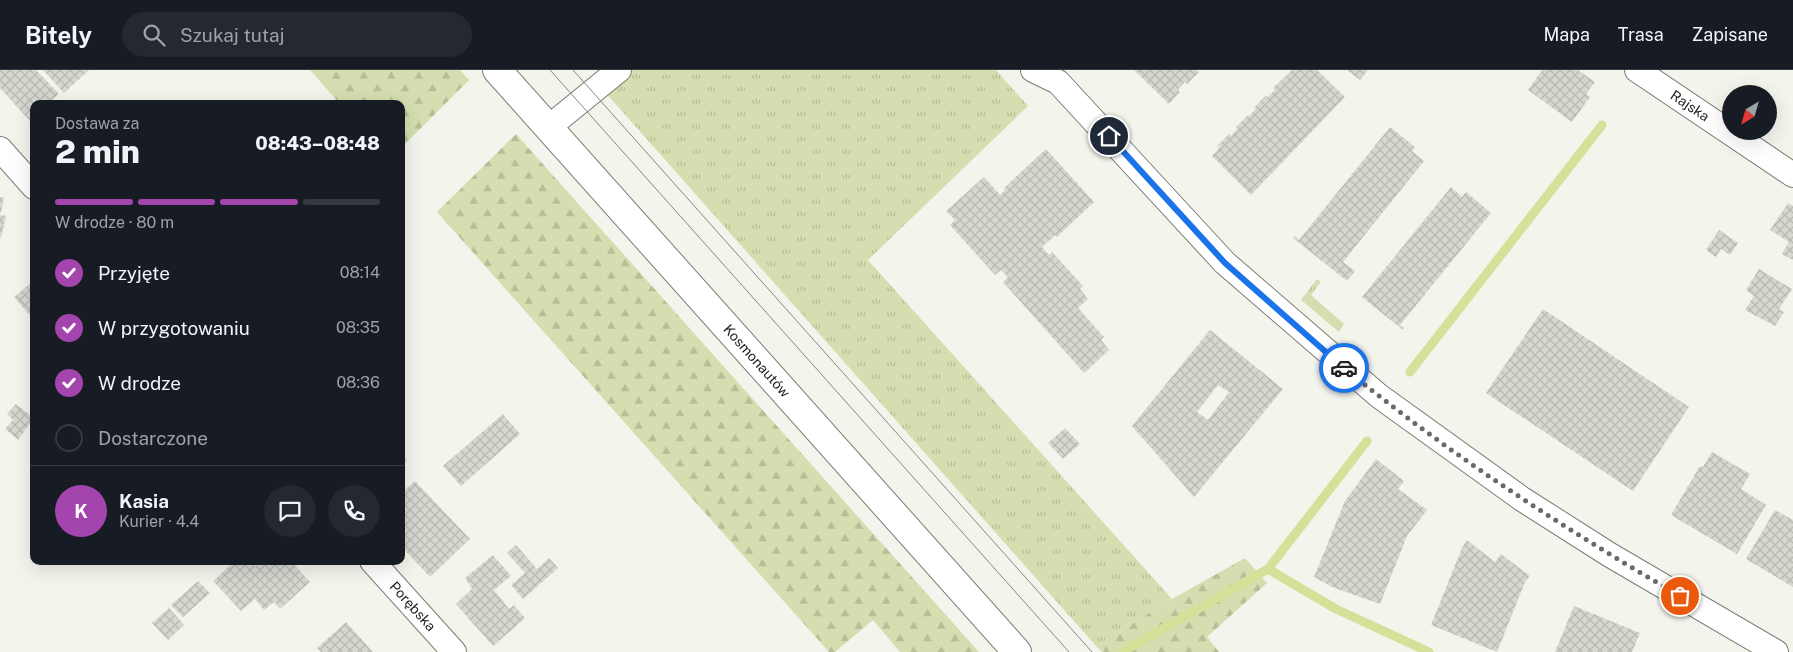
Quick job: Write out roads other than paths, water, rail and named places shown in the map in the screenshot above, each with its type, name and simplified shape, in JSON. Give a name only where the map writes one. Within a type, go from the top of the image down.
[{"type":"main road","name":"Kosmonautów","points":[[497,70],[1016,652]]},
{"type":"street","points":[[549,127],[619,70]]},
{"type":"street","points":[[1033,70],[1058,82],[1225,263],[1331,357],[1393,407],[1538,509],[1610,555],[1776,652]]},
{"type":"street","name":"Rajska","points":[[1637,70],[1793,175]]},
{"type":"street","points":[[0,149],[30,183]]},
{"type":"street","name":"Porębska","points":[[375,565],[450,651]]},
{"type":"waterway","points":[[1410,372],[1602,125]]},
{"type":"waterway","points":[[1268,569],[1367,441]]},
{"type":"waterway","points":[[1122,652],[1268,569],[1336,609],[1429,652]]},
{"type":"tram line","points":[[550,70],[1069,652]]},
{"type":"tram line","points":[[573,70],[1092,652]]}]
